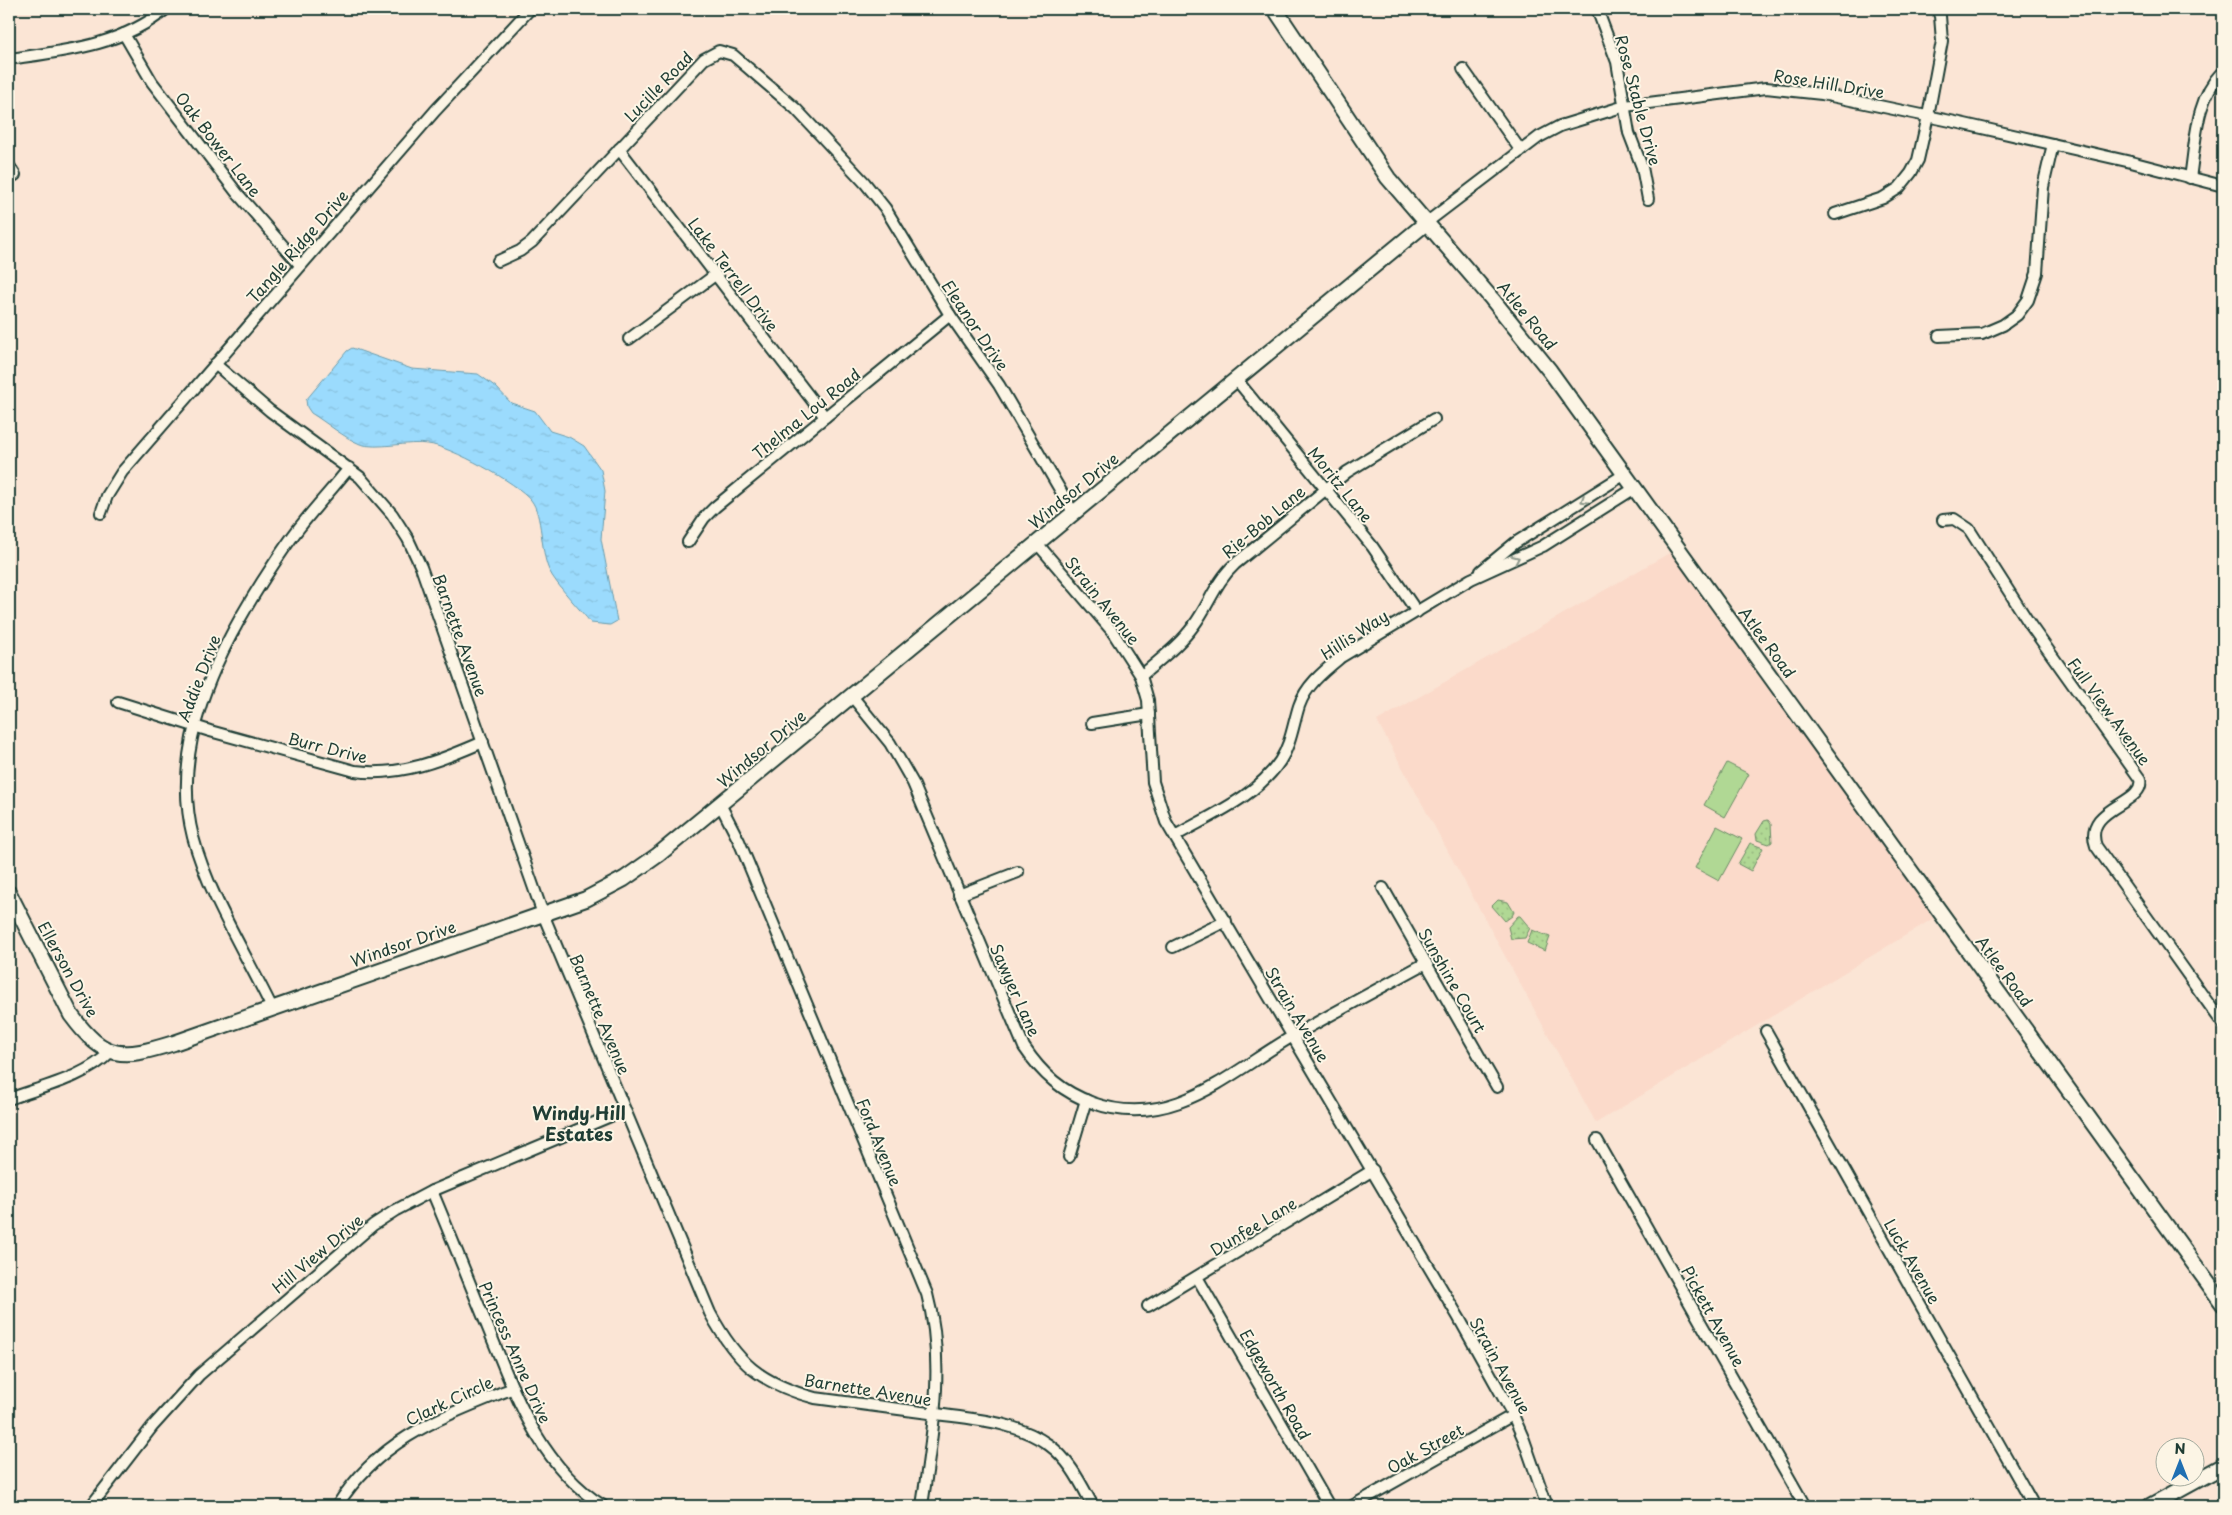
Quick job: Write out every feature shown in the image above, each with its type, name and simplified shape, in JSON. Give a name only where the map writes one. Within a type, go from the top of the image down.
[{"type":"street","points":[[9,59],[76,49],[124,34],[146,23],[166,9]]},
{"type":"street","name":"Tangle Ridge Drive","points":[[101,513],[107,496],[122,472],[434,111],[530,9]]},
{"type":"street","name":"Atlee Road","points":[[1275,9],[1388,178],[1492,299],[1550,371],[2223,1304]]},
{"type":"street","name":"Rose Stable Drive","points":[[1597,9],[1617,62],[1629,133],[1642,167],[1648,199]]},
{"type":"street","points":[[1835,214],[1883,198],[1899,188],[1912,172],[1918,160],[1942,41],[1940,16],[1937,9]]},
{"type":"street","name":"Oak Bower Lane","points":[[124,34],[152,82],[237,193],[300,264]]},
{"type":"street","name":"Lucille Road","points":[[498,261],[520,251],[532,242],[704,59],[712,53],[726,52],[733,54],[796,109],[845,160]]},
{"type":"street","points":[[1463,69],[1521,151]]},
{"type":"street","points":[[2190,178],[2201,106],[2213,81],[2222,72]]},
{"type":"street","name":"Rose Hill Drive","points":[[1426,223],[1539,137],[1560,126],[1625,106],[1766,88],[1822,94],[1928,116],[2053,144],[2223,186]]},
{"type":"street","points":[[1939,336],[1982,334],[2003,325],[2017,315],[2028,300],[2037,273],[2043,187],[2053,144]]},
{"type":"street","name":"Lake Terrell Drive","points":[[619,149],[825,417]]},
{"type":"street","name":"Eleanor Drive","points":[[845,160],[885,208],[950,315],[999,385],[1073,512]]},
{"type":"street","points":[[9,166],[15,175]]},
{"type":"street","name":"Windsor Drive","points":[[110,1052],[130,1054],[147,1051],[586,899],[624,879],[658,855],[1426,223]]},
{"type":"street","points":[[629,339],[715,275]]},
{"type":"street","name":"Thelma Lou Road","points":[[688,542],[704,518],[715,507],[950,315]]},
{"type":"street","name":"Barnette Avenue","points":[[215,364],[270,411],[349,468],[377,495],[408,540],[421,567],[543,914],[710,1313],[720,1332],[744,1362],[760,1376],[775,1384],[815,1398],[1006,1425],[1037,1437],[1062,1457],[1072,1470],[1093,1506]]},
{"type":"street","name":"Moritz Lane","points":[[1236,379],[1372,546],[1416,612]]},
{"type":"street","name":"Rie-Bob Lane","points":[[1141,676],[1180,642],[1193,627],[1219,581],[1228,570],[1347,472],[1434,418]]},
{"type":"street","name":"Addie Drive","points":[[272,1008],[210,886],[193,836],[187,790],[189,752],[194,726],[218,663],[253,596],[302,524],[349,468]]},
{"type":"street","name":"Hillis Way","points":[[1471,579],[1515,543],[1625,474]]},
{"type":"street","name":"Hillis Way","points":[[1175,836],[1239,799],[1261,783],[1272,772],[1288,745],[1305,693],[1324,670],[1341,657],[1471,579],[1543,546],[1635,488]]},
{"type":"street","name":"Full View Avenue","points":[[1943,520],[1954,519],[1969,529],[2031,626],[2140,779],[2141,783],[2138,792],[2101,817],[2094,828],[2093,839],[2096,846],[2223,1024]]},
{"type":"street","name":"Strain Avenue","points":[[1036,542],[1112,631],[1141,676],[1148,700],[1150,759],[1158,802],[1175,836],[1374,1170],[1513,1415],[1548,1506]]},
{"type":"street","name":"Sawyer Lane","points":[[851,695],[876,724],[901,760],[913,783],[1024,1047],[1035,1063],[1056,1085],[1086,1100],[1118,1110],[1137,1112],[1181,1103],[1198,1095],[1293,1036],[1426,963]]},
{"type":"street","name":"Burr Drive","points":[[118,702],[194,726],[355,771],[372,773],[405,770],[483,742]]},
{"type":"street","points":[[1092,723],[1149,714]]},
{"type":"street","name":"Ford Avenue","points":[[720,804],[739,841],[927,1294],[937,1344],[938,1369],[922,1506]]},
{"type":"street","points":[[959,895],[1018,872]]},
{"type":"street","name":"Sunshine Court","points":[[1383,888],[1497,1087]]},
{"type":"street","name":"Ellerson Drive","points":[[9,893],[71,1015],[94,1043],[110,1052]]},
{"type":"street","points":[[1173,947],[1226,921]]},
{"type":"street","name":"Luck Avenue","points":[[1766,1031],[2034,1506]]},
{"type":"street","points":[[9,1099],[90,1068],[100,1062],[110,1052]]},
{"type":"street","points":[[1069,1157],[1086,1100]]},
{"type":"street","name":"Hill View Drive","points":[[91,1506],[152,1427],[199,1375],[373,1225],[396,1210],[432,1191],[625,1110]]},
{"type":"street","name":"Pickett Avenue","points":[[1597,1140],[1805,1506]]},
{"type":"street","name":"Dunfee Lane","points":[[1148,1306],[1374,1170]]},
{"type":"street","name":"Princess Anne Drive","points":[[432,1191],[528,1422],[544,1449],[574,1483],[603,1506]]},
{"type":"street","name":"Edgeworth Road","points":[[1197,1278],[1329,1506]]},
{"type":"street","name":"Clark Circle","points":[[337,1506],[346,1492],[370,1464],[408,1435],[443,1417],[513,1388]]},
{"type":"street","name":"Oak Street","points":[[1352,1506],[1513,1415]]},
{"type":"street","points":[[2150,1506],[2223,1466]]},
{"type":"shaded area","points":[[1671,552],[1934,918],[1596,1123],[1377,721]]},
{"type":"green space","points":[[1727,763],[1749,774],[1725,817],[1704,805]]},
{"type":"green space","points":[[1768,820],[1771,824],[1772,842],[1769,844],[1757,840],[1756,834],[1764,821]]},
{"type":"green space","points":[[1717,826],[1742,839],[1719,881],[1695,868]]},
{"type":"green space","points":[[1750,843],[1763,848],[1751,871],[1738,864]]},
{"type":"green space","points":[[1498,900],[1508,902],[1514,912],[1505,921],[1492,906]]},
{"type":"green space","points":[[1518,916],[1530,928],[1525,938],[1511,939],[1508,927]]},
{"type":"green space","points":[[1532,930],[1550,937],[1545,951],[1527,943]]},
{"type":"water","points":[[352,348],[412,369],[478,374],[496,387],[511,403],[535,411],[550,431],[569,437],[584,446],[601,470],[605,491],[601,539],[617,621],[610,625],[591,623],[557,583],[546,562],[540,523],[535,506],[524,493],[512,484],[482,466],[438,446],[420,443],[375,446],[360,444],[341,434],[311,413],[307,407],[306,400],[347,351]]},
{"type":"district","name":"Windy Hill Estates","points":[[579,1122]]}]
